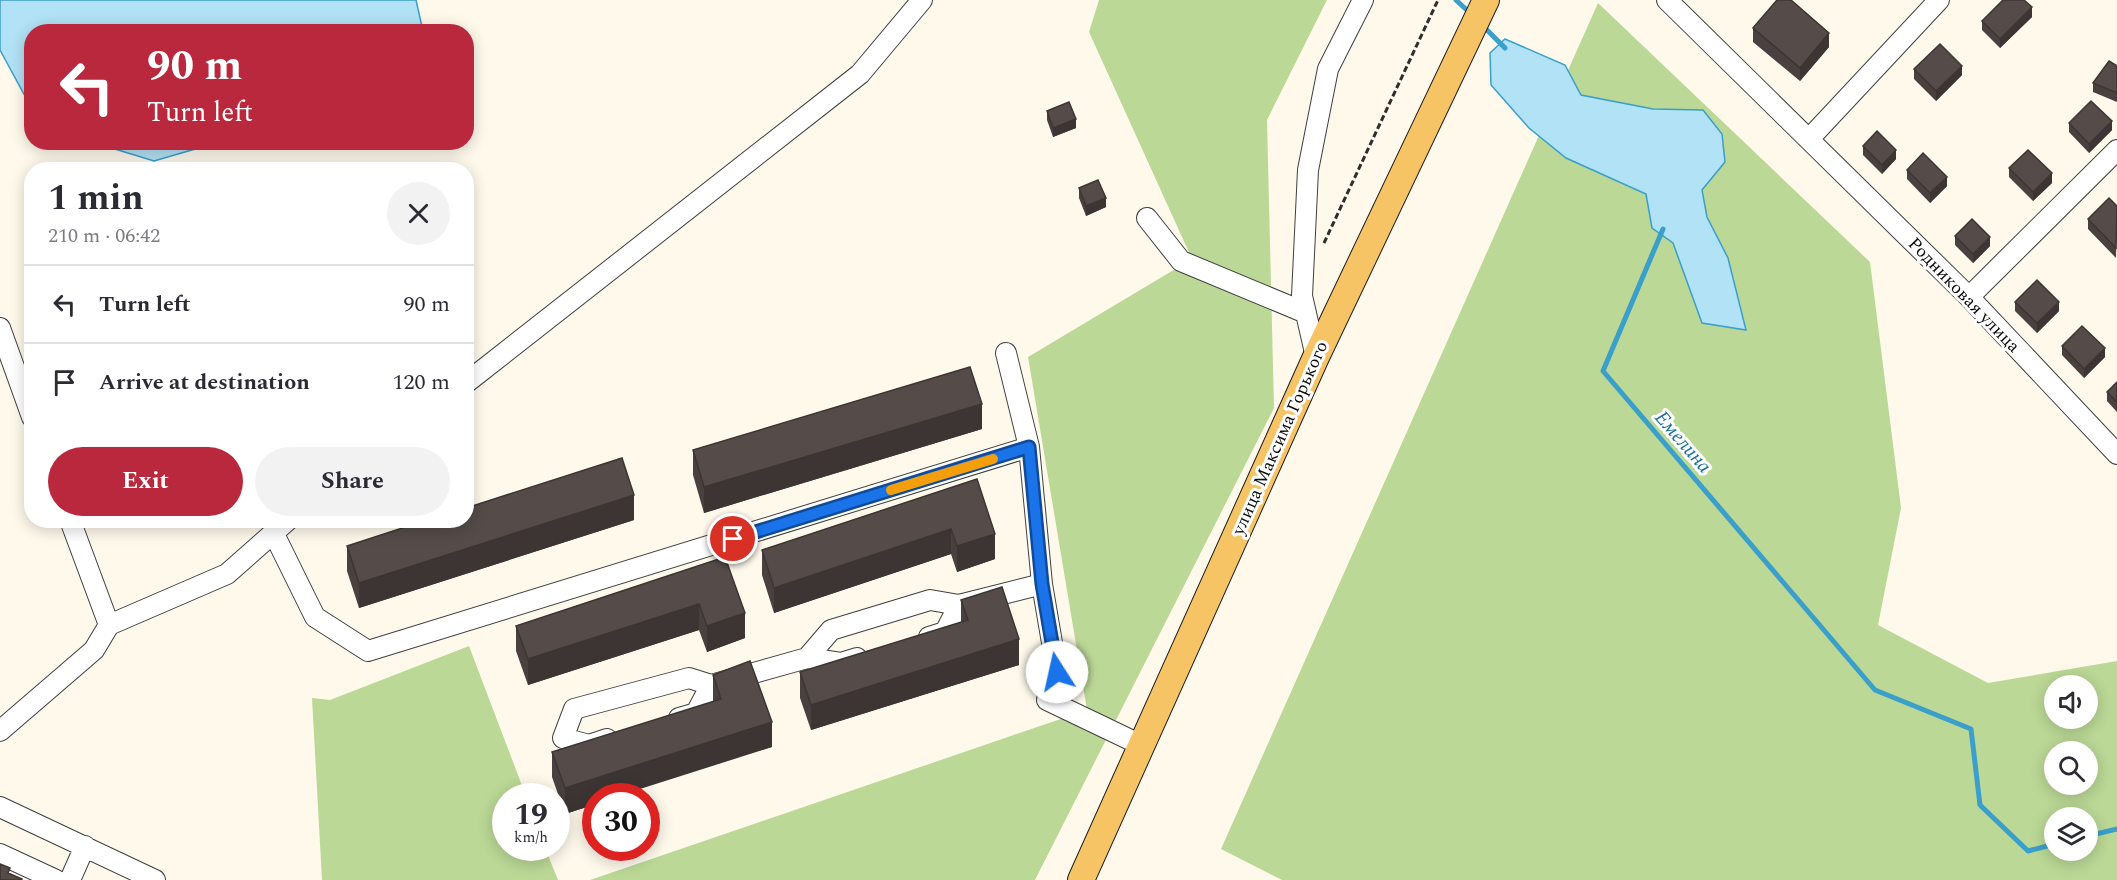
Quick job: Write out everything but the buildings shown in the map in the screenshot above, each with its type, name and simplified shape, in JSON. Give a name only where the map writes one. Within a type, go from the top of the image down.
[{"type":"main road","name":"улица Максима Горького","points":[[1081,880],[1316,357],[1486,0]]},
{"type":"street","points":[[474,377],[860,74],[922,0]]},
{"type":"street","points":[[1316,357],[1302,296],[1308,170],[1328,69],[1363,0]]},
{"type":"street","name":"Родниковая улица","points":[[1667,0],[1969,297],[2117,454]]},
{"type":"street","points":[[1809,139],[1939,0]]},
{"type":"street","points":[[1969,297],[2117,150]]},
{"type":"street","points":[[1147,218],[1180,261],[1306,313]]},
{"type":"street","points":[[0,328],[24,395]]},
{"type":"street","points":[[1006,353],[1029,447],[1042,584],[1057,672],[1047,700],[1141,745]]},
{"type":"street","points":[[282,528],[315,617],[368,651],[1029,447]]},
{"type":"street","points":[[73,528],[109,625]]},
{"type":"street","points":[[0,731],[94,650],[109,625],[227,574],[279,528]]},
{"type":"street","points":[[807,658],[831,630],[930,600],[959,605],[1042,584]]},
{"type":"street","points":[[914,642],[945,632],[959,605]]},
{"type":"street","points":[[621,735],[589,745],[564,738],[574,709],[690,678],[711,685],[807,658],[841,663],[872,654]]},
{"type":"street","points":[[664,722],[696,713],[711,685]]},
{"type":"street","points":[[0,807],[155,880]]},
{"type":"street","points":[[70,880],[85,846]]},
{"type":"street","points":[[0,854],[56,880]]},
{"type":"path","points":[[1322,248],[1438,0]]},
{"type":"green space","points":[[1099,0],[1327,0],[1267,120],[1274,408],[1035,880],[590,880],[646,861],[660,861],[660,856],[1087,710],[1028,357],[1192,259],[1089,32]]},
{"type":"green space","points":[[1598,3],[1870,262],[1901,508],[1878,625],[1988,683],[2117,661],[2117,880],[1282,880],[1221,849]]},
{"type":"green space","points":[[469,646],[521,783],[492,783],[492,861],[550,861],[558,880],[322,880],[312,698],[330,700]]},
{"type":"water","points":[[0,0],[416,0],[421,24],[24,24],[24,94],[0,50]]},
{"type":"water","points":[[1505,39],[1565,65],[1581,95],[1653,109],[1703,110],[1722,134],[1725,162],[1702,190],[1707,217],[1728,258],[1746,330],[1702,323],[1673,243],[1652,228],[1646,194],[1566,158],[1529,128],[1491,85],[1490,53]]},
{"type":"water","points":[[118,150],[192,150],[154,161]]},
{"type":"waterway","name":"Емелина","points":[[1456,0],[1471,14]]},
{"type":"waterway","name":"Емелина","points":[[1482,25],[1505,48]]},
{"type":"waterway","name":"Емелина","points":[[1663,229],[1603,371],[1875,690],[1971,729],[1980,805],[2028,851],[2044,847]]},
{"type":"waterway","name":"Емелина","points":[[2098,834],[2117,829]]},
{"type":"slow traffic","points":[[891,490],[993,459]]},
{"type":"route","points":[[733,539],[1029,447],[1042,584],[1057,672]]}]
